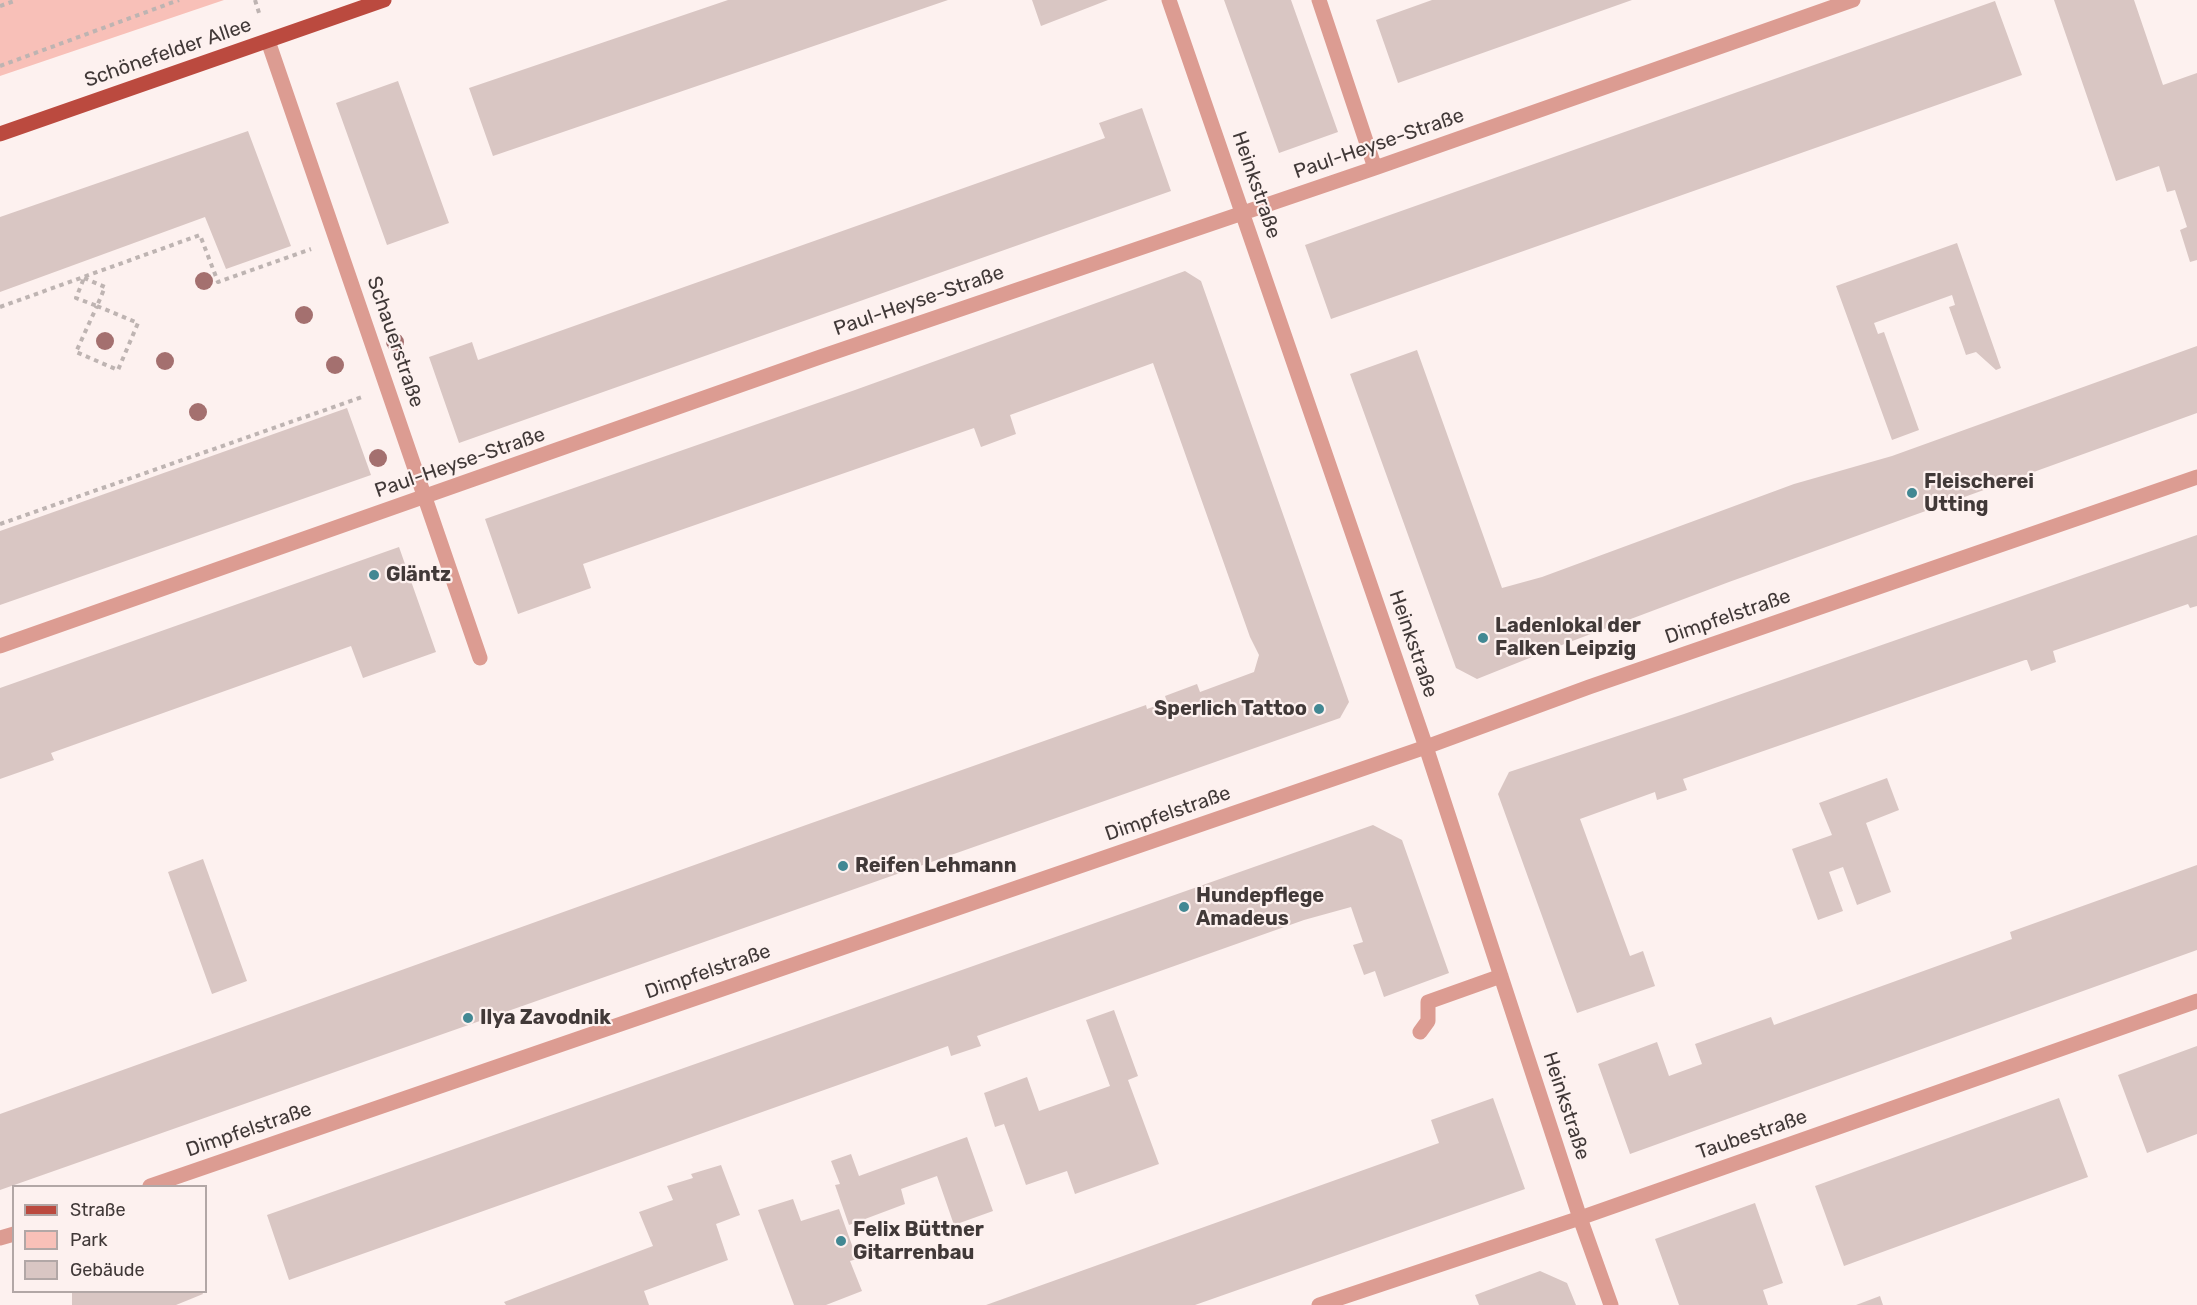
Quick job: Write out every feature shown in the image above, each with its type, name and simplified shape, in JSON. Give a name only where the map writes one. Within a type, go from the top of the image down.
[{"type":"main road","name":"Schönefelder Allee","points":[[0,134],[384,0]]},
{"type":"street","name":"Heinkstraße","points":[[1169,0],[1426,747],[1580,1218],[1611,1305]]},
{"type":"street","points":[[1319,0],[1375,168]]},
{"type":"street","name":"Paul-Heyse-Straße","points":[[0,646],[823,356],[1375,168],[1853,0]]},
{"type":"street","name":"Schauerstraße","points":[[268,40],[480,658]]},
{"type":"street","name":"Dimpfelstraße","points":[[153,1185],[1426,747],[1589,687],[2197,477]]},
{"type":"street","points":[[1420,1032],[1428,1021],[1428,1002],[1501,976]]},
{"type":"street","name":"Taubestraße","points":[[1319,1305],[1580,1218],[2197,1001]]},
{"type":"path","points":[[2,4],[17,0]]},
{"type":"path","points":[[0,66],[179,0]]},
{"type":"path","points":[[0,307],[200,235],[218,282],[337,239]]},
{"type":"path","points":[[84,278],[76,298],[97,306],[138,322],[118,370],[76,352],[97,306],[105,287],[84,278]]},
{"type":"path","points":[[0,524],[388,388]]},
{"type":"green space","points":[[0,0],[224,0],[0,76]]},
{"type":"building","points":[[728,0],[948,0],[493,156],[469,88]]},
{"type":"building","points":[[1032,0],[1108,0],[1041,26]]},
{"type":"building","points":[[1224,0],[1291,0],[1338,132],[1279,153]]},
{"type":"building","points":[[1432,0],[1632,0],[1398,83],[1376,20]]},
{"type":"building","points":[[2054,0],[2134,0],[2163,85],[2197,73],[2197,260],[2190,262],[2180,230],[2187,227],[2175,190],[2167,192],[2159,166],[2116,181]]},
{"type":"building","points":[[1995,1],[2022,75],[1331,319],[1305,245]]},
{"type":"building","points":[[398,81],[449,223],[387,245],[336,103]]},
{"type":"building","points":[[1142,108],[1171,191],[459,443],[429,357],[472,342],[478,360],[1105,138],[1099,123]]},
{"type":"building","points":[[248,131],[291,246],[226,269],[205,217],[0,292],[0,217]]},
{"type":"building","points":[[1957,243],[2001,368],[1996,370],[1976,352],[1966,355],[1949,307],[1955,305],[1952,295],[1874,323],[1878,334],[1884,332],[1919,430],[1892,440],[1836,286]]},
{"type":"building","points":[[1185,271],[1201,281],[1349,702],[1340,718],[0,1190],[0,1114],[806,825],[1146,705],[1147,709],[1167,702],[1165,696],[1197,684],[1200,692],[1254,672],[1259,655],[1250,637],[1153,363],[1010,415],[1016,434],[981,447],[974,428],[583,564],[591,588],[518,614],[485,519],[855,390]]},
{"type":"building","points":[[2197,346],[2197,413],[1729,582],[1477,679],[1456,668],[1350,374],[1417,350],[1502,588],[1542,577],[1794,484],[1892,456]]},
{"type":"building","points":[[347,408],[371,475],[0,605],[0,531]]},
{"type":"building","points":[[2197,535],[2197,606],[2190,608],[2188,604],[2053,651],[2056,662],[2031,671],[2025,660],[1683,779],[1687,790],[1657,800],[1655,792],[1580,819],[1630,956],[1643,951],[1655,986],[1577,1013],[1498,794],[1509,772],[1684,714]]},
{"type":"building","points":[[399,547],[436,652],[363,678],[351,646],[51,753],[54,760],[0,779],[0,688]]},
{"type":"building","points":[[1887,778],[1899,810],[1866,823],[1891,892],[1857,905],[1843,867],[1829,872],[1843,911],[1818,920],[1792,849],[1832,835],[1819,803]]},
{"type":"building","points":[[1373,825],[1402,840],[1449,973],[1384,997],[1375,971],[1364,975],[1353,945],[1363,942],[1351,907],[1304,920],[977,1036],[981,1046],[951,1056],[948,1046],[289,1280],[267,1215]]},
{"type":"building","points":[[203,859],[247,981],[212,994],[168,872]]},
{"type":"building","points":[[2197,865],[2197,950],[1630,1154],[1598,1064],[1657,1042],[1669,1076],[1702,1064],[1695,1044],[1771,1017],[1774,1025],[2012,939],[2010,932]]},
{"type":"building","points":[[1114,1010],[1138,1076],[1128,1080],[1159,1164],[1075,1194],[1067,1171],[1026,1185],[1004,1124],[995,1127],[984,1093],[1027,1077],[1039,1111],[1110,1086],[1086,1020]]},
{"type":"building","points":[[2197,1046],[2197,1134],[2147,1153],[2118,1075]]},
{"type":"building","points":[[1493,1098],[1525,1189],[1195,1305],[986,1305],[1439,1143],[1431,1120]]},
{"type":"building","points":[[2059,1098],[2088,1177],[1844,1266],[1815,1186]]},
{"type":"building","points":[[967,1137],[993,1211],[954,1225],[937,1176],[901,1189],[905,1204],[849,1225],[835,1185],[840,1184],[831,1161],[851,1154],[859,1176]]},
{"type":"building","points":[[721,1165],[740,1215],[716,1224],[728,1260],[644,1291],[649,1305],[506,1305],[504,1302],[653,1246],[639,1212],[673,1200],[667,1186],[693,1178],[691,1174]]},
{"type":"building","points":[[793,1199],[801,1221],[839,1209],[857,1259],[850,1261],[862,1291],[826,1305],[794,1305],[758,1210]]},
{"type":"building","points":[[1755,1203],[1783,1283],[1763,1290],[1768,1305],[1679,1305],[1655,1239]]},
{"type":"building","points":[[1540,1271],[1567,1283],[1576,1305],[1479,1305],[1475,1295]]},
{"type":"building","points":[[72,1293],[203,1294],[176,1305],[72,1305]]},
{"type":"building","points":[[1880,1296],[1883,1305],[1856,1305]]},
{"type":"place","name":"Fleischerei Utting","points":[[1912,493]]},
{"type":"place","name":"Gläntz","points":[[374,575]]},
{"type":"place","name":"Ladenlokal der Falken Leipzig","points":[[1483,638]]},
{"type":"place","name":"Sperlich Tattoo","points":[[1319,709]]},
{"type":"place","name":"Reifen Lehmann","points":[[843,866]]},
{"type":"place","name":"Hundepflege Amadeus","points":[[1184,907]]},
{"type":"place","name":"Ilya Zavodnik","points":[[468,1018]]},
{"type":"place","name":"Felix Büttner Gitarrenbau","points":[[841,1241]]}]
